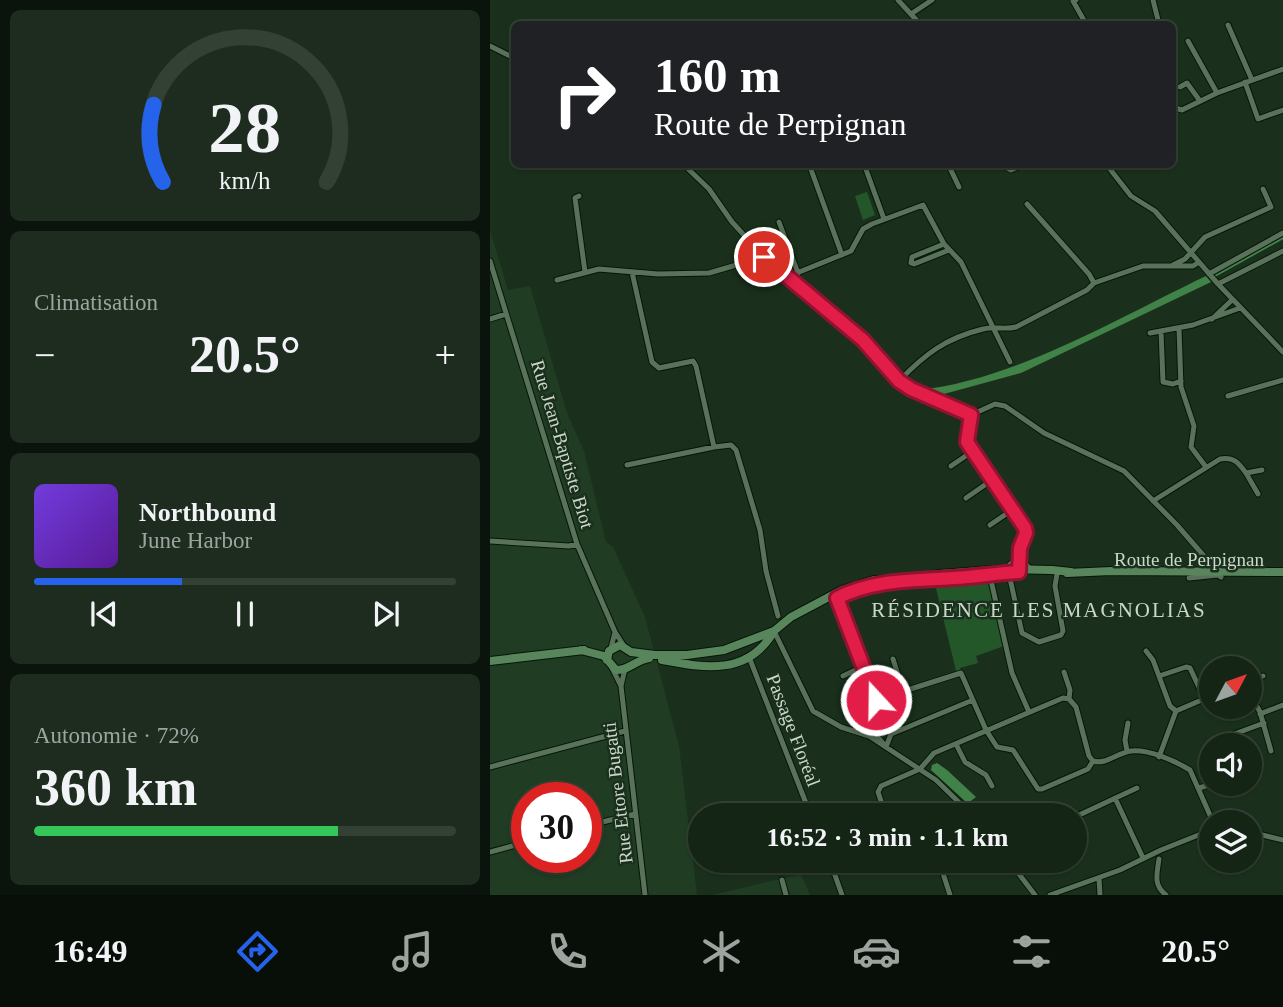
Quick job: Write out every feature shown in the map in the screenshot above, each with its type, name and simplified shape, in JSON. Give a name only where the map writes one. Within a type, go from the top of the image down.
[{"type":"main road","name":"Route de Perpignan","points":[[925,578],[940,574],[1019,570],[1057,574],[1070,572]]},
{"type":"main road","name":"Route de Perpignan","points":[[610,657],[628,666],[648,658],[711,668],[733,664],[749,657],[765,645],[778,628],[810,607],[852,586],[874,580],[940,579],[1029,571],[1219,575]]},
{"type":"main road","name":"Route de Perpignan","points":[[1097,573],[1110,576],[1189,578],[1282,572]]},
{"type":"main road","name":"Route de Perpignan","points":[[610,657],[628,649],[687,655],[724,650],[794,621],[837,598],[904,579]]},
{"type":"main road","points":[[744,643],[749,657]]},
{"type":"main road","points":[[628,649],[628,666]]},
{"type":"main road","points":[[490,661],[580,650],[610,657]]},
{"type":"street","points":[[898,0],[917,21]]},
{"type":"street","points":[[911,14],[932,0]]},
{"type":"street","points":[[1074,0],[1084,21]]},
{"type":"street","points":[[1153,0],[1158,21]]},
{"type":"street","points":[[1228,24],[1252,80]]},
{"type":"street","points":[[1188,41],[1217,93]]},
{"type":"street","points":[[490,46],[511,56]]},
{"type":"street","points":[[1176,108],[1182,110],[1217,93],[1283,69]]},
{"type":"street","points":[[1245,82],[1258,119],[1283,110]]},
{"type":"street","points":[[1180,87],[1187,83],[1190,85],[1200,101]]},
{"type":"street","points":[[686,168],[709,189],[732,222],[764,257],[863,340],[899,381],[911,389],[971,415],[995,404],[1004,406],[1044,433],[1124,471],[1219,575]]},
{"type":"street","points":[[810,168],[842,255]]},
{"type":"street","points":[[866,168],[884,219]]},
{"type":"street","points":[[950,168],[959,187]]},
{"type":"street","points":[[1109,168],[1131,196],[1155,211],[1232,300],[1283,352]]},
{"type":"street","points":[[1173,264],[1185,259],[1205,237],[1271,207],[1263,189]]},
{"type":"street","points":[[579,196],[575,198],[585,272]]},
{"type":"street","points":[[1027,204],[1094,283]]},
{"type":"street","points":[[788,278],[851,251],[863,229],[923,205],[944,244],[961,262],[1010,362]]},
{"type":"street","points":[[779,222],[799,273]]},
{"type":"street","points":[[1209,274],[1283,233]]},
{"type":"street","points":[[944,244],[912,257],[911,262],[913,264],[949,250]]},
{"type":"street","points":[[1218,284],[1283,251]]},
{"type":"street","points":[[557,280],[606,269],[709,274],[764,257]]},
{"type":"street","name":"Rue Jean-Baptiste Biot","points":[[490,261],[577,544],[615,632],[628,649]]},
{"type":"street","points":[[899,381],[938,345],[973,332],[1016,327],[1087,290],[1094,283],[1143,266],[1192,265],[1199,262]]},
{"type":"street","points":[[632,272],[652,362],[659,368],[693,361],[714,447]]},
{"type":"street","points":[[1212,318],[1232,300]]},
{"type":"street","points":[[1150,333],[1179,328],[1240,308]]},
{"type":"street","points":[[490,319],[506,314]]},
{"type":"street","points":[[1179,328],[1182,394],[1194,426],[1191,447],[1206,467]]},
{"type":"street","points":[[1161,331],[1163,382],[1173,384],[1182,380]]},
{"type":"street","points":[[1228,396],[1283,380]]},
{"type":"street","points":[[971,415],[967,436],[973,451],[1026,533],[1020,548],[1019,570]]},
{"type":"street","points":[[627,465],[731,444],[736,450],[760,530],[766,571],[778,616]]},
{"type":"street","points":[[951,466],[973,451]]},
{"type":"street","points":[[1153,501],[1220,459],[1230,458],[1237,460],[1258,494]]},
{"type":"street","points":[[1246,473],[1262,470]]},
{"type":"street","points":[[966,498],[992,480]]},
{"type":"street","points":[[990,525],[1012,510]]},
{"type":"street","points":[[490,541],[569,546],[577,544]]},
{"type":"street","points":[[1019,558],[1024,560],[1029,571]]},
{"type":"street","points":[[1001,573],[1019,558]]},
{"type":"street","points":[[1001,573],[1022,633],[1039,642],[1061,635],[1063,631],[1055,586],[1057,574]]},
{"type":"street","points":[[1001,573],[1012,673],[1029,712]]},
{"type":"street","points":[[837,598],[876,700]]},
{"type":"street","points":[[778,628],[813,711],[841,727],[869,736],[920,769],[961,803]]},
{"type":"street","points":[[610,657],[615,632]]},
{"type":"street","points":[[1146,651],[1160,676],[1170,706],[1176,710]]},
{"type":"street","name":"Rue Ettore Bugatti","points":[[610,657],[621,686],[645,895]]},
{"type":"street","name":"Passage Floréal","points":[[749,657],[806,803]]},
{"type":"street","points":[[893,659],[904,691]]},
{"type":"street","name":"Rue Ettore Bugatti","points":[[621,686],[628,666]]},
{"type":"street","points":[[843,676],[864,666]]},
{"type":"street","points":[[1160,676],[1190,668],[1199,687]]},
{"type":"street","points":[[1064,672],[1070,690],[1069,699]]},
{"type":"street","points":[[886,747],[870,727],[867,717],[870,705],[876,700],[961,673],[986,730],[997,747],[1013,751],[1038,789],[1088,769],[1093,761]]},
{"type":"street","points":[[850,697],[872,688]]},
{"type":"street","points":[[882,803],[878,792],[881,786],[920,769],[934,753],[1063,698],[1069,699],[1076,706],[1088,756],[1093,761],[1099,763],[1127,751],[1142,751],[1191,770],[1199,788]]},
{"type":"street","points":[[886,747],[891,734],[973,700]]},
{"type":"street","points":[[1159,757],[1176,710],[1199,700]]},
{"type":"street","points":[[1262,713],[1283,705]]},
{"type":"street","points":[[1262,718],[1271,751]]},
{"type":"street","points":[[1127,751],[1125,740],[1128,723]]},
{"type":"street","points":[[1237,733],[1264,723]]},
{"type":"street","points":[[490,767],[625,731]]},
{"type":"street","points":[[956,744],[965,762],[986,775],[992,786]]},
{"type":"street","points":[[1087,811],[1137,788]]},
{"type":"street","points":[[1115,798],[1143,858]]},
{"type":"street","points":[[602,822],[635,814]]},
{"type":"street","points":[[1050,895],[1099,878],[1199,835]]},
{"type":"street","points":[[1262,835],[1283,840]]},
{"type":"street","points":[[490,852],[511,846]]},
{"type":"street","points":[[1159,859],[1156,871],[1158,887],[1166,895]]},
{"type":"street","points":[[834,873],[842,895]]},
{"type":"street","points":[[943,873],[950,895]]},
{"type":"street","points":[[1018,873],[1035,895]]},
{"type":"street","points":[[1099,878],[1100,895]]},
{"type":"street","points":[[782,880],[786,895]]},
{"type":"shaded area","points":[[867,192],[875,215],[863,220],[855,196]]},
{"type":"shaded area","points":[[490,230],[508,290],[530,286],[567,413],[584,451],[606,542],[613,547],[645,617],[679,746],[688,820],[688,873],[694,873],[697,895],[490,895]]},
{"type":"shaded area","points":[[1206,276],[1211,282],[1021,373],[933,397],[918,390],[955,384],[1029,361]]},
{"type":"shaded area","points":[[935,579],[936,583],[988,580],[1004,646],[976,656],[978,663],[960,668],[961,673],[957,675],[932,580]]},
{"type":"shaded area","points":[[937,763],[947,770],[976,797],[968,803],[965,801],[931,770],[932,765]]},
{"type":"shaded area","points":[[801,874],[810,895],[712,895]]},
{"type":"waterway","points":[[1215,276],[1283,238]]},
{"type":"district","name":"RÉSIDENCE LES MAGNOLIAS","points":[[1039,610]]},
{"type":"route","points":[[764,257],[863,340],[899,381],[911,389],[971,415],[967,442],[1025,528],[1026,533],[1020,548],[1019,572],[990,576],[904,579],[856,590],[837,598],[876,700]]}]
